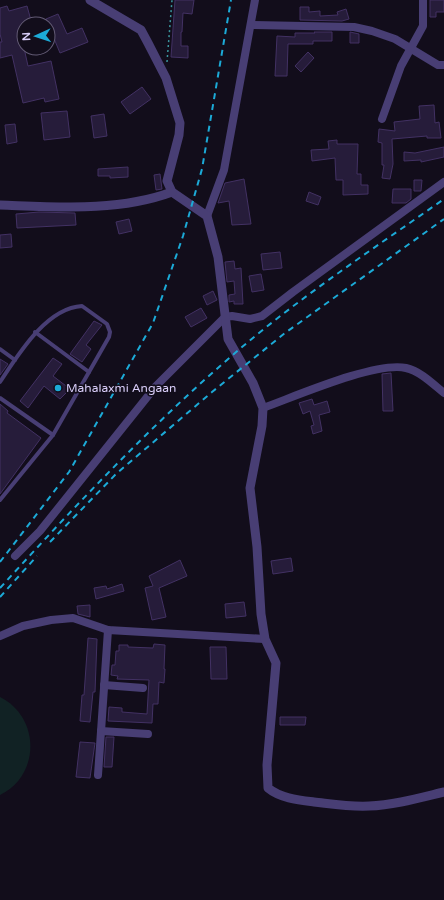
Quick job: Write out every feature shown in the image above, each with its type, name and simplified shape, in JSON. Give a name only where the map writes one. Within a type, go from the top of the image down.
[{"type":"street","points":[[90,0],[140,30],[166,78],[180,124],[179,135],[167,181],[172,192],[207,216]]},
{"type":"street","points":[[255,0],[224,170],[207,216],[218,258],[228,339],[253,383],[263,408],[262,426],[250,488],[257,547],[261,614],[265,639],[276,663],[267,765],[268,788],[276,795],[304,801],[344,806],[370,806],[400,803],[444,792]]},
{"type":"street","points":[[382,119],[401,66],[423,26],[423,0]]},
{"type":"street","points":[[251,26],[354,27],[372,30],[395,39],[438,65],[444,65]]},
{"type":"street","points":[[15,556],[40,532],[156,386],[225,317],[232,316],[250,319],[262,316],[444,182]]},
{"type":"street","points":[[0,205],[93,206],[150,200],[172,192]]},
{"type":"street","points":[[263,408],[361,373],[400,367],[417,372],[444,393]]},
{"type":"street","points":[[0,636],[23,626],[73,618],[108,630],[265,639]]},
{"type":"street","points":[[98,775],[108,630]]},
{"type":"street","points":[[104,685],[143,688]]},
{"type":"street","points":[[101,731],[148,734]]},
{"type":"lane","points":[[0,382],[35,332],[57,315],[82,306],[107,324],[110,332],[109,337],[53,436],[0,500]]},
{"type":"lane","points":[[35,332],[89,372]]},
{"type":"lane","points":[[0,349],[15,360]]},
{"type":"lane","points":[[0,398],[53,436]]},
{"type":"path","points":[[167,64],[172,0]]},
{"type":"shaded area","points":[[0,697],[13,706],[23,718],[28,732],[30,746],[29,760],[23,774],[13,786],[0,795]]},
{"type":"building","points":[[175,0],[194,0],[192,14],[183,13],[181,32],[181,46],[188,46],[188,58],[171,57]]},
{"type":"building","points":[[430,0],[444,0],[444,12],[436,12],[436,17],[430,17]]},
{"type":"building","points":[[7,6],[9,11],[27,6],[30,16],[16,16],[16,56],[26,56],[28,66],[51,61],[59,99],[45,102],[44,98],[23,103],[12,55],[0,58],[0,42],[2,42],[0,34],[0,8]]},
{"type":"building","points":[[300,7],[309,7],[309,12],[320,11],[320,16],[338,15],[337,12],[346,9],[349,19],[342,21],[300,20]]},
{"type":"building","points":[[58,14],[67,34],[82,28],[88,42],[60,53],[56,43],[56,16],[53,16]]},
{"type":"building","points":[[314,32],[332,32],[332,41],[313,41],[313,44],[288,44],[287,76],[275,76],[277,36],[295,37],[295,33],[315,33]]},
{"type":"building","points":[[350,32],[359,34],[359,43],[350,43]]},
{"type":"building","points":[[308,52],[314,58],[301,72],[295,66]]},
{"type":"building","points":[[142,87],[151,99],[130,114],[121,102]]},
{"type":"building","points":[[434,105],[435,123],[439,122],[441,138],[427,138],[427,136],[392,139],[393,164],[390,179],[382,178],[384,165],[382,165],[382,143],[378,142],[379,129],[395,131],[394,122],[420,119],[419,106]]},
{"type":"building","points":[[67,111],[70,137],[44,140],[41,113]]},
{"type":"building","points":[[104,114],[107,136],[94,138],[91,116]]},
{"type":"building","points":[[15,124],[17,142],[7,144],[5,125]]},
{"type":"building","points":[[337,140],[337,144],[358,144],[357,174],[361,174],[361,185],[368,185],[368,194],[343,195],[343,180],[336,180],[335,158],[312,161],[311,150],[329,149],[328,141]]},
{"type":"building","points":[[444,147],[444,157],[421,162],[421,160],[404,161],[404,152],[415,153]]},
{"type":"building","points":[[128,167],[128,177],[110,178],[110,176],[98,176],[98,169]]},
{"type":"building","points":[[160,174],[162,189],[156,190],[154,175]]},
{"type":"building","points":[[244,179],[251,224],[232,225],[229,201],[218,203],[225,183]]},
{"type":"building","points":[[414,180],[422,180],[421,191],[414,191]]},
{"type":"building","points":[[393,189],[411,189],[411,199],[406,203],[392,203]]},
{"type":"building","points":[[309,192],[321,197],[318,205],[306,201]]},
{"type":"building","points":[[39,212],[75,213],[76,225],[17,228],[16,214]]},
{"type":"building","points":[[129,219],[132,231],[119,234],[116,222]]},
{"type":"building","points":[[11,234],[12,247],[0,248],[0,235]]},
{"type":"building","points":[[280,252],[282,268],[263,270],[261,254]]},
{"type":"building","points":[[234,261],[235,269],[241,268],[243,304],[234,304],[234,301],[229,302],[229,295],[235,294],[234,281],[227,282],[225,262]]},
{"type":"building","points":[[261,274],[264,290],[252,292],[249,276]]},
{"type":"building","points":[[213,291],[217,300],[207,305],[203,296]]},
{"type":"building","points":[[201,308],[207,318],[191,327],[185,317]]},
{"type":"building","points":[[94,321],[102,325],[86,345],[91,349],[82,362],[70,354]]},
{"type":"building","points":[[53,358],[62,364],[53,376],[70,389],[60,399],[44,386],[28,408],[20,401]]},
{"type":"building","points":[[0,359],[8,364],[0,375]]},
{"type":"building","points":[[391,373],[393,411],[383,411],[382,374]]},
{"type":"building","points":[[312,399],[314,405],[327,401],[330,412],[319,415],[322,431],[313,434],[311,426],[314,425],[310,411],[303,414],[299,403]]},
{"type":"building","points":[[0,404],[8,411],[7,413],[41,438],[0,494]]},
{"type":"building","points":[[291,558],[293,571],[273,574],[271,561]]},
{"type":"building","points":[[180,560],[187,576],[159,588],[166,617],[152,620],[145,588],[153,586],[149,576]]},
{"type":"building","points":[[122,584],[124,591],[96,599],[94,588],[106,586],[107,589]]},
{"type":"building","points":[[244,602],[246,616],[226,618],[225,604]]},
{"type":"building","points":[[90,605],[90,617],[78,614],[77,606]]},
{"type":"building","points":[[88,638],[97,639],[95,692],[93,692],[90,722],[80,721],[82,695],[84,695]]},
{"type":"building","points":[[154,644],[165,645],[165,669],[164,683],[159,682],[158,704],[153,704],[152,723],[108,721],[109,707],[122,708],[122,712],[147,714],[149,680],[117,679],[118,676],[111,675],[112,665],[115,665],[116,651],[119,651],[119,645],[128,645],[128,647],[153,648]]},
{"type":"building","points":[[210,647],[226,647],[227,679],[211,679]]},
{"type":"building","points":[[280,717],[306,717],[305,725],[280,725]]},
{"type":"building","points":[[106,737],[114,737],[112,767],[104,767]]},
{"type":"building","points":[[80,742],[95,743],[90,778],[76,777]]},
{"type":"railway","points":[[0,562],[69,472],[153,323],[183,236],[202,169],[231,0]]},
{"type":"railway","points":[[0,588],[114,467],[173,409],[235,353],[285,312],[444,199]]},
{"type":"railway","points":[[50,542],[116,474],[212,392],[285,333],[444,219]]},
{"type":"railway","points":[[0,597],[37,556]]},
{"type":"place","name":"Mahalaxmi Angaan","points":[[58,388]]}]
